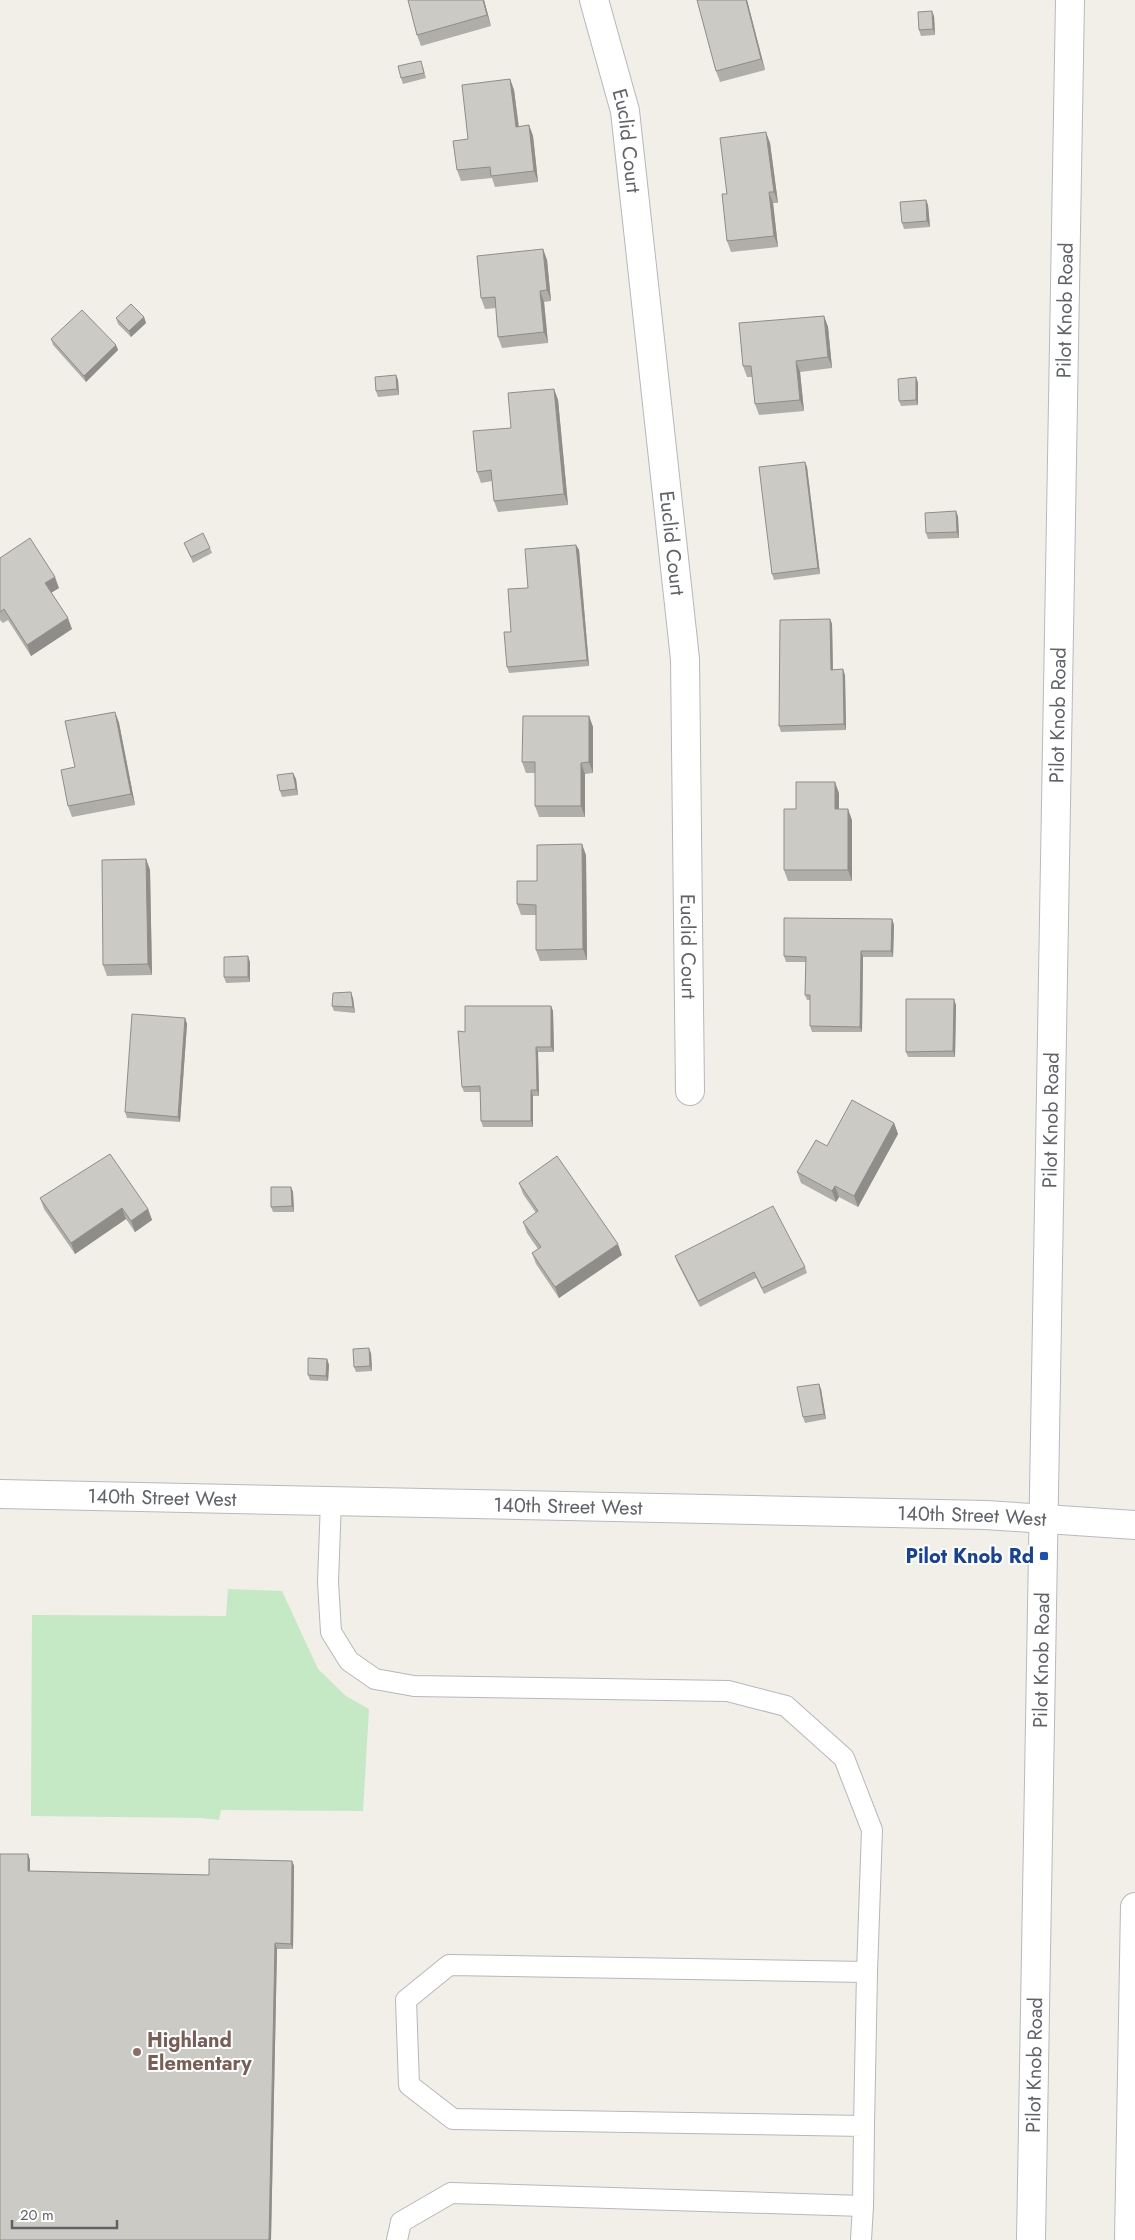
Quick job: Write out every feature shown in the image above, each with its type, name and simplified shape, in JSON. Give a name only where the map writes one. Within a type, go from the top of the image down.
[{"type":"main road","name":"Euclid Court","points":[[594,0],[625,110],[686,659],[690,1091]]},
{"type":"main road","name":"Pilot Knob Road","points":[[1031,2240],[1070,0]]},
{"type":"main road","name":"140th Street West","points":[[0,1494],[986,1515],[1135,1525]]},
{"type":"main road","points":[[1129,2240],[1135,1907]]},
{"type":"lane","points":[[331,1501],[328,1582],[332,1632],[349,1661],[375,1679],[414,1686],[728,1691],[786,1706],[844,1758],[872,1830],[861,2240]]},
{"type":"lane","points":[[864,2126],[453,2119],[409,2085],[406,2000],[449,1965],[867,1972]]},
{"type":"lane","points":[[398,2240],[401,2222],[451,2193],[863,2206]]},
{"type":"green space","points":[[228,1589],[282,1591],[318,1669],[346,1696],[369,1709],[363,1811],[221,1810],[219,1820],[201,1818],[31,1816],[32,1615],[226,1616]]},
{"type":"building","points":[[408,0],[483,0],[487,15],[417,35]]},
{"type":"building","points":[[697,0],[746,0],[761,59],[716,71]]},
{"type":"building","points":[[932,11],[933,29],[919,30],[918,12]]},
{"type":"building","points":[[421,61],[424,73],[401,78],[398,66]]},
{"type":"building","points":[[510,79],[516,127],[529,125],[534,171],[491,176],[490,167],[457,170],[453,141],[468,139],[462,85]]},
{"type":"building","points":[[766,132],[774,192],[769,192],[774,236],[727,241],[722,194],[727,194],[720,138]]},
{"type":"building","points":[[926,200],[927,221],[902,223],[900,202]]},
{"type":"building","points":[[543,249],[547,290],[540,291],[544,332],[498,337],[495,297],[481,298],[477,256]]},
{"type":"building","points":[[131,304],[144,317],[129,331],[116,318]]},
{"type":"building","points":[[82,310],[116,345],[84,376],[51,339]]},
{"type":"building","points":[[824,316],[828,357],[796,361],[800,400],[755,404],[751,366],[743,366],[739,323]]},
{"type":"building","points":[[396,375],[397,389],[376,391],[375,377]]},
{"type":"building","points":[[916,377],[916,400],[899,401],[898,379]]},
{"type":"building","points":[[554,389],[564,494],[494,501],[491,470],[477,472],[473,431],[511,428],[508,393]]},
{"type":"building","points":[[805,462],[818,568],[772,574],[759,467]]},
{"type":"building","points":[[956,511],[957,532],[926,533],[925,513]]},
{"type":"building","points":[[203,533],[210,548],[191,557],[184,543]]},
{"type":"building","points":[[30,538],[55,577],[45,583],[68,618],[27,645],[4,609],[0,612],[0,558]]},
{"type":"building","points":[[576,545],[587,660],[507,667],[504,632],[511,632],[508,589],[528,588],[525,549]]},
{"type":"building","points":[[830,619],[831,670],[843,669],[844,724],[779,726],[780,620]]},
{"type":"building","points":[[115,712],[131,794],[68,806],[61,770],[75,767],[65,721]]},
{"type":"building","points":[[523,716],[589,716],[589,762],[581,763],[581,806],[535,806],[535,762],[522,762]]},
{"type":"building","points":[[293,773],[296,789],[280,791],[277,775]]},
{"type":"building","points":[[796,782],[835,782],[835,809],[848,809],[848,870],[784,870],[784,809],[796,809]]},
{"type":"building","points":[[582,844],[583,949],[536,950],[536,905],[517,904],[517,881],[537,881],[537,845]]},
{"type":"building","points":[[146,859],[148,964],[103,965],[102,860]]},
{"type":"building","points":[[784,918],[892,919],[891,951],[861,951],[860,1027],[810,1026],[810,995],[805,995],[806,957],[784,956]]},
{"type":"building","points":[[248,956],[248,977],[224,977],[224,957]]},
{"type":"building","points":[[351,992],[353,1007],[332,1006],[333,993]]},
{"type":"building","points":[[906,999],[954,999],[953,1051],[906,1052]]},
{"type":"building","points":[[465,1006],[551,1006],[551,1047],[536,1047],[537,1090],[531,1090],[531,1121],[481,1121],[480,1086],[462,1087],[458,1031],[465,1032]]},
{"type":"building","points":[[132,1014],[185,1018],[178,1117],[125,1112]]},
{"type":"building","points":[[852,1100],[894,1123],[854,1196],[835,1186],[832,1191],[797,1172],[816,1140],[827,1146]]},
{"type":"building","points":[[110,1154],[148,1209],[131,1221],[122,1208],[71,1243],[40,1198]]},
{"type":"building","points":[[557,1156],[618,1244],[555,1287],[532,1253],[541,1247],[523,1222],[538,1211],[519,1183]]},
{"type":"building","points":[[271,1187],[291,1187],[292,1206],[271,1207]]},
{"type":"building","points":[[773,1206],[805,1267],[762,1288],[754,1272],[698,1301],[675,1256]]},
{"type":"building","points":[[369,1348],[370,1366],[354,1367],[353,1349]]},
{"type":"building","points":[[308,1358],[327,1359],[326,1376],[308,1375]]},
{"type":"building","points":[[819,1384],[824,1414],[803,1417],[797,1387]]},
{"type":"building","name":"Highland Elementary","points":[[0,1854],[28,1854],[28,1871],[209,1875],[209,1859],[292,1861],[291,1944],[275,1943],[269,2240],[0,2240]]},
{"type":"place","name":"Pilot Knob Rd","points":[[1044,1556]]},
{"type":"place","name":"Highland Elementary","points":[[137,2052]]}]
